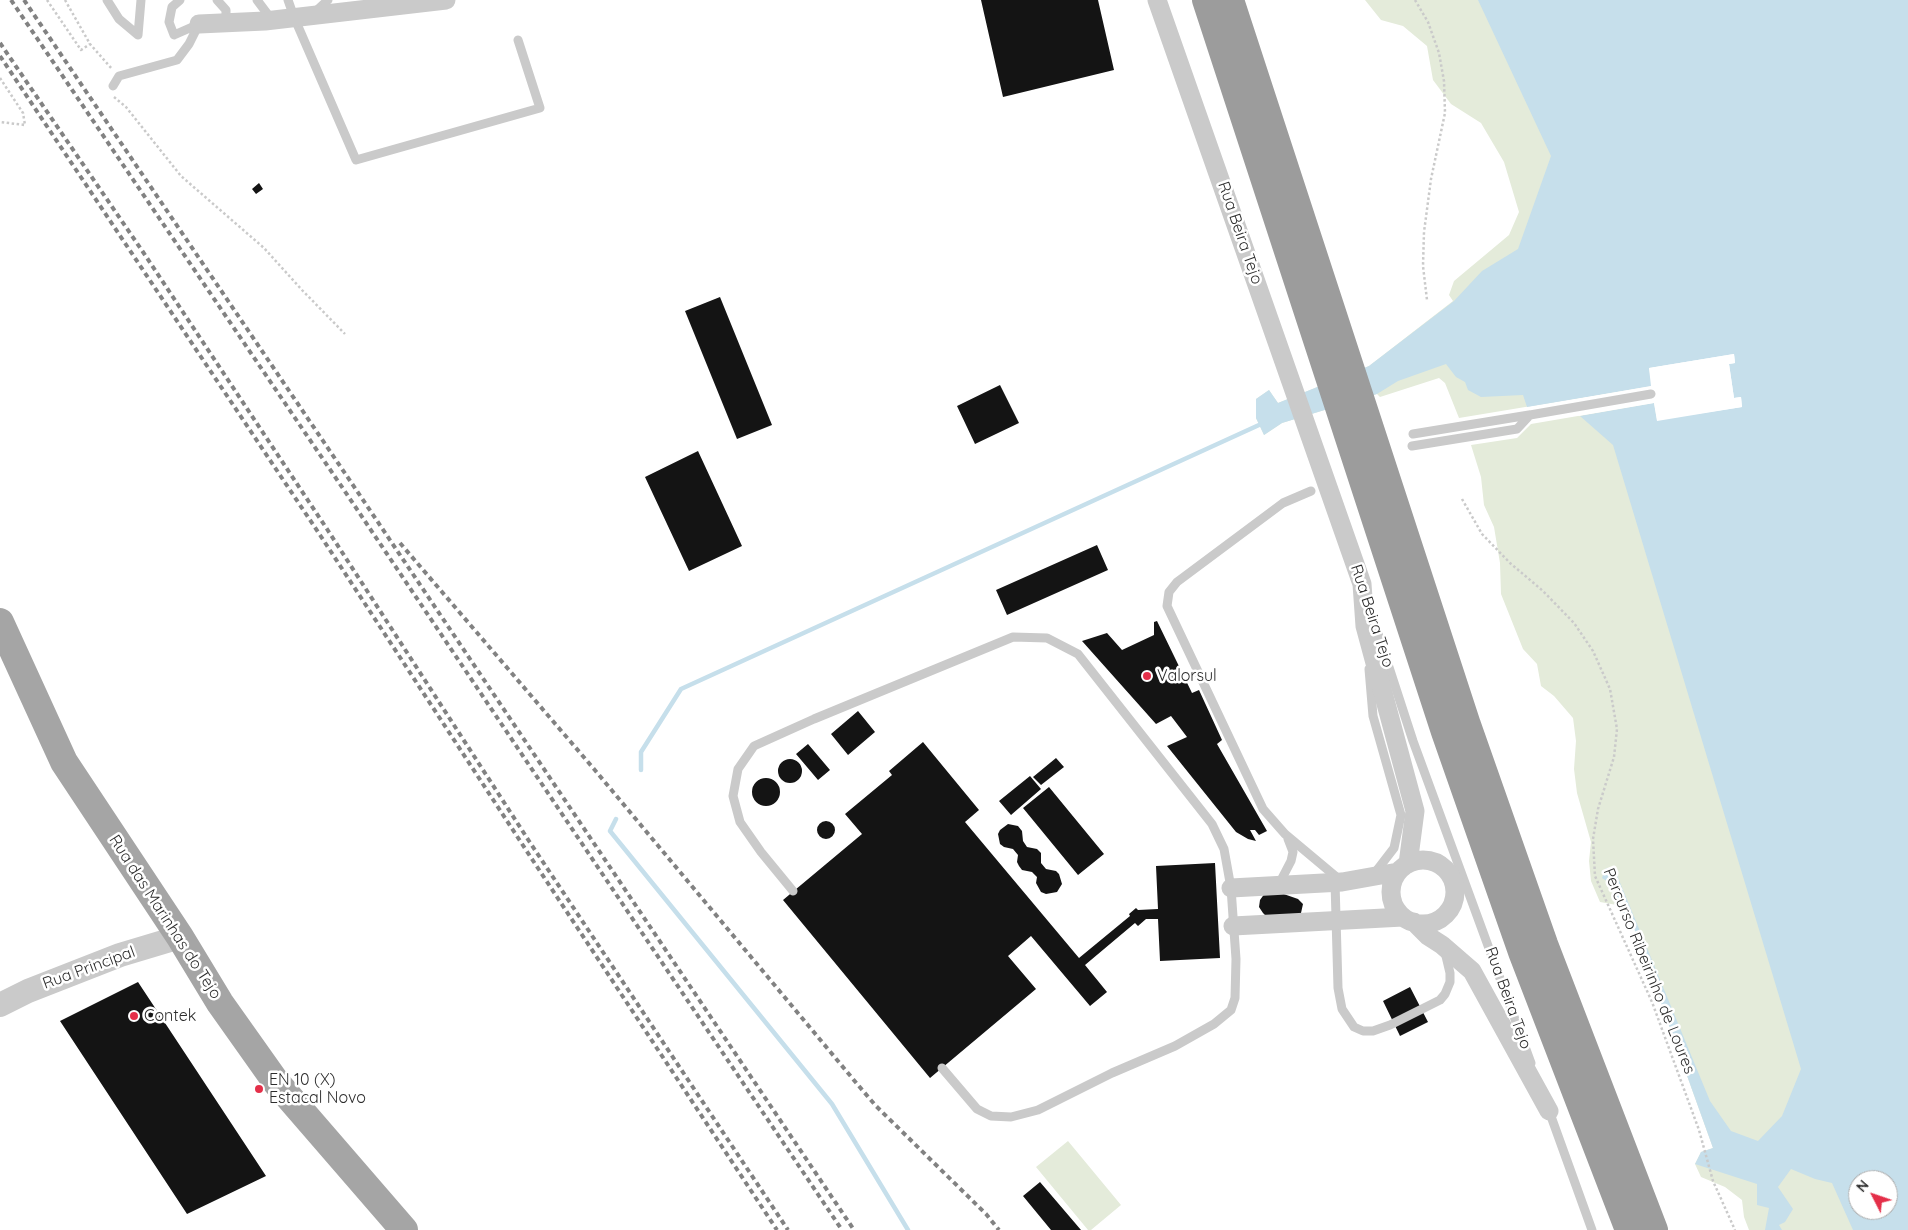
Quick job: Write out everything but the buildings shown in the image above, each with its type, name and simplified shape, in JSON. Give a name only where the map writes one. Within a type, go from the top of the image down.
[{"type":"highway","points":[[1206,0],[1538,926],[1654,1230]]},
{"type":"highway","points":[[1230,0],[1337,365]]},
{"type":"highway","points":[[1353,413],[1445,732],[1506,906],[1629,1230]]},
{"type":"main road","name":"Rua das Marinhas do Tejo","points":[[0,622],[64,762],[180,937],[220,1003],[276,1082],[404,1230]]},
{"type":"street","points":[[199,24],[272,20],[298,11],[446,0]]},
{"type":"street","name":"Rua Beira Tejo","points":[[1157,0],[1362,584]]},
{"type":"street","points":[[1362,584],[1365,626],[1416,811],[1403,868],[1392,885],[1392,900],[1396,909],[1472,971],[1549,1111]]},
{"type":"street","points":[[1231,888],[1339,882],[1372,877],[1403,868],[1418,860],[1438,863],[1452,878],[1455,888],[1452,904],[1444,916],[1424,924],[1409,919],[1336,920],[1233,926]]},
{"type":"street","name":"Rua Principal","points":[[0,1005],[28,991],[120,955],[180,937]]},
{"type":"lane","points":[[107,0],[119,19],[138,35],[141,0]]},
{"type":"lane","points":[[180,0],[172,7],[168,22],[174,35],[199,24]]},
{"type":"lane","points":[[217,0],[226,10],[226,24]]},
{"type":"lane","points":[[257,0],[272,20]]},
{"type":"lane","points":[[328,0],[298,11],[356,160],[540,108],[518,40]]},
{"type":"lane","points":[[113,86],[119,76],[177,60],[190,44],[199,24]]},
{"type":"lane","points":[[1413,434],[1651,394]]},
{"type":"lane","points":[[1412,446],[1517,429],[1530,415]]},
{"type":"lane","points":[[1278,886],[1293,852],[1291,842],[1263,809],[1167,606],[1172,586],[1283,503],[1311,491]]},
{"type":"lane","name":"Rua Beira Tejo","points":[[1362,584],[1414,741],[1592,1230]]},
{"type":"lane","points":[[1365,626],[1374,716],[1401,815],[1394,848],[1372,877]]},
{"type":"lane","points":[[793,892],[740,822],[733,796],[738,768],[754,746],[823,715],[1013,637],[1047,638],[1078,654],[1212,824],[1224,849],[1231,888],[1236,959],[1235,998],[1231,1010],[1214,1024],[1175,1046],[1112,1073],[1038,1110],[1011,1117],[991,1116],[978,1109],[942,1068]]},
{"type":"lane","points":[[1285,834],[1339,882],[1336,920],[1338,988],[1342,1009],[1354,1026],[1363,1031],[1373,1031],[1390,1025],[1440,1000],[1450,982],[1450,973],[1442,945]]},
{"type":"path","points":[[47,0],[81,50],[90,44]]},
{"type":"path","points":[[65,0],[90,44],[119,76]]},
{"type":"path","points":[[1415,0],[1428,22],[1438,53],[1444,81],[1445,112],[1431,179],[1424,232],[1423,266],[1427,300]]},
{"type":"path","points":[[0,78],[24,113],[25,125],[0,122]]},
{"type":"path","points":[[113,86],[109,93],[126,107],[181,176],[264,248],[344,334]]},
{"type":"path","name":"Percurso Ribeirinho de Loures","points":[[1462,499],[1482,534],[1574,623],[1593,651],[1610,689],[1617,729],[1614,757],[1598,809],[1593,839],[1595,876],[1652,1002],[1699,1130],[1713,1181],[1735,1230]]},
{"type":"green space","points":[[1365,0],[1577,0],[1664,365],[1649,368],[1652,386],[1459,418],[1445,383],[1439,378],[1380,397],[1377,394],[1282,423],[1264,435],[1256,418],[1256,399],[1269,390],[1278,403],[1369,366],[1453,301],[1449,295],[1454,281],[1509,235],[1519,212],[1504,162],[1481,123],[1451,104],[1433,80],[1427,46],[1403,26],[1381,20]]},
{"type":"green space","points":[[1654,403],[1657,421],[1706,413],[1893,1170],[1848,1170],[1848,1220],[1898,1220],[1898,1190],[1908,1230],[1749,1230],[1744,1217],[1742,1200],[1725,1187],[1701,1177],[1695,1164],[1701,1152],[1713,1148],[1634,928],[1617,905],[1600,902],[1591,881],[1589,861],[1591,842],[1577,793],[1574,769],[1576,741],[1573,718],[1554,696],[1541,686],[1537,664],[1523,649],[1501,594],[1500,563],[1494,527],[1484,505],[1481,477],[1471,445],[1517,438],[1531,424]]},
{"type":"green space","points":[[1068,1141],[1121,1205],[1091,1230],[1088,1230],[1036,1167]]},
{"type":"water","points":[[1478,0],[1908,0],[1908,1230],[1853,1230],[1849,1220],[1898,1220],[1898,1170],[1848,1170],[1848,1219],[1832,1183],[1815,1179],[1791,1169],[1778,1187],[1793,1209],[1785,1222],[1779,1225],[1782,1230],[1765,1230],[1769,1208],[1757,1205],[1757,1184],[1695,1164],[1701,1152],[1713,1148],[1634,928],[1617,905],[1613,885],[1602,878],[1606,868],[1614,868],[1710,1101],[1731,1131],[1758,1141],[1782,1116],[1801,1069],[1613,445],[1580,416],[1654,403],[1657,420],[1742,407],[1741,397],[1734,398],[1729,364],[1735,363],[1734,354],[1649,368],[1652,386],[1527,407],[1523,395],[1481,397],[1468,390],[1465,382],[1456,377],[1446,364],[1398,381],[1377,394],[1282,423],[1264,435],[1256,418],[1256,399],[1269,390],[1278,403],[1369,366],[1454,301],[1482,271],[1518,249],[1551,156]]},
{"type":"pier","points":[[1734,354],[1735,363],[1729,364],[1734,398],[1741,397],[1742,407],[1657,421],[1654,403],[1578,416],[1580,413],[1654,401],[1657,403],[1659,418],[1739,404],[1739,400],[1732,399],[1726,364],[1732,361],[1732,356],[1652,370],[1654,386],[1652,389],[1527,410],[1525,408],[1651,386],[1649,368]]},
{"type":"waterway","points":[[641,770],[641,752],[681,689],[1259,425]]},
{"type":"waterway","points":[[616,819],[610,831],[832,1104],[908,1230]]},
{"type":"railway","points":[[11,0],[346,493],[842,1230]]},
{"type":"railway","points":[[24,0],[854,1230]]},
{"type":"railway","points":[[0,43],[143,252],[327,529],[529,841],[788,1230]]},
{"type":"railway","points":[[0,56],[320,535],[777,1230]]},
{"type":"railway","points":[[400,543],[594,769],[876,1106],[986,1214],[999,1230]]},
{"type":"place","name":"Valorsul","points":[[1147,676]]},
{"type":"place","name":"Contek","points":[[134,1016]]},
{"type":"place","name":"EN 10 (X) Estacal Novo","points":[[259,1089]]}]
